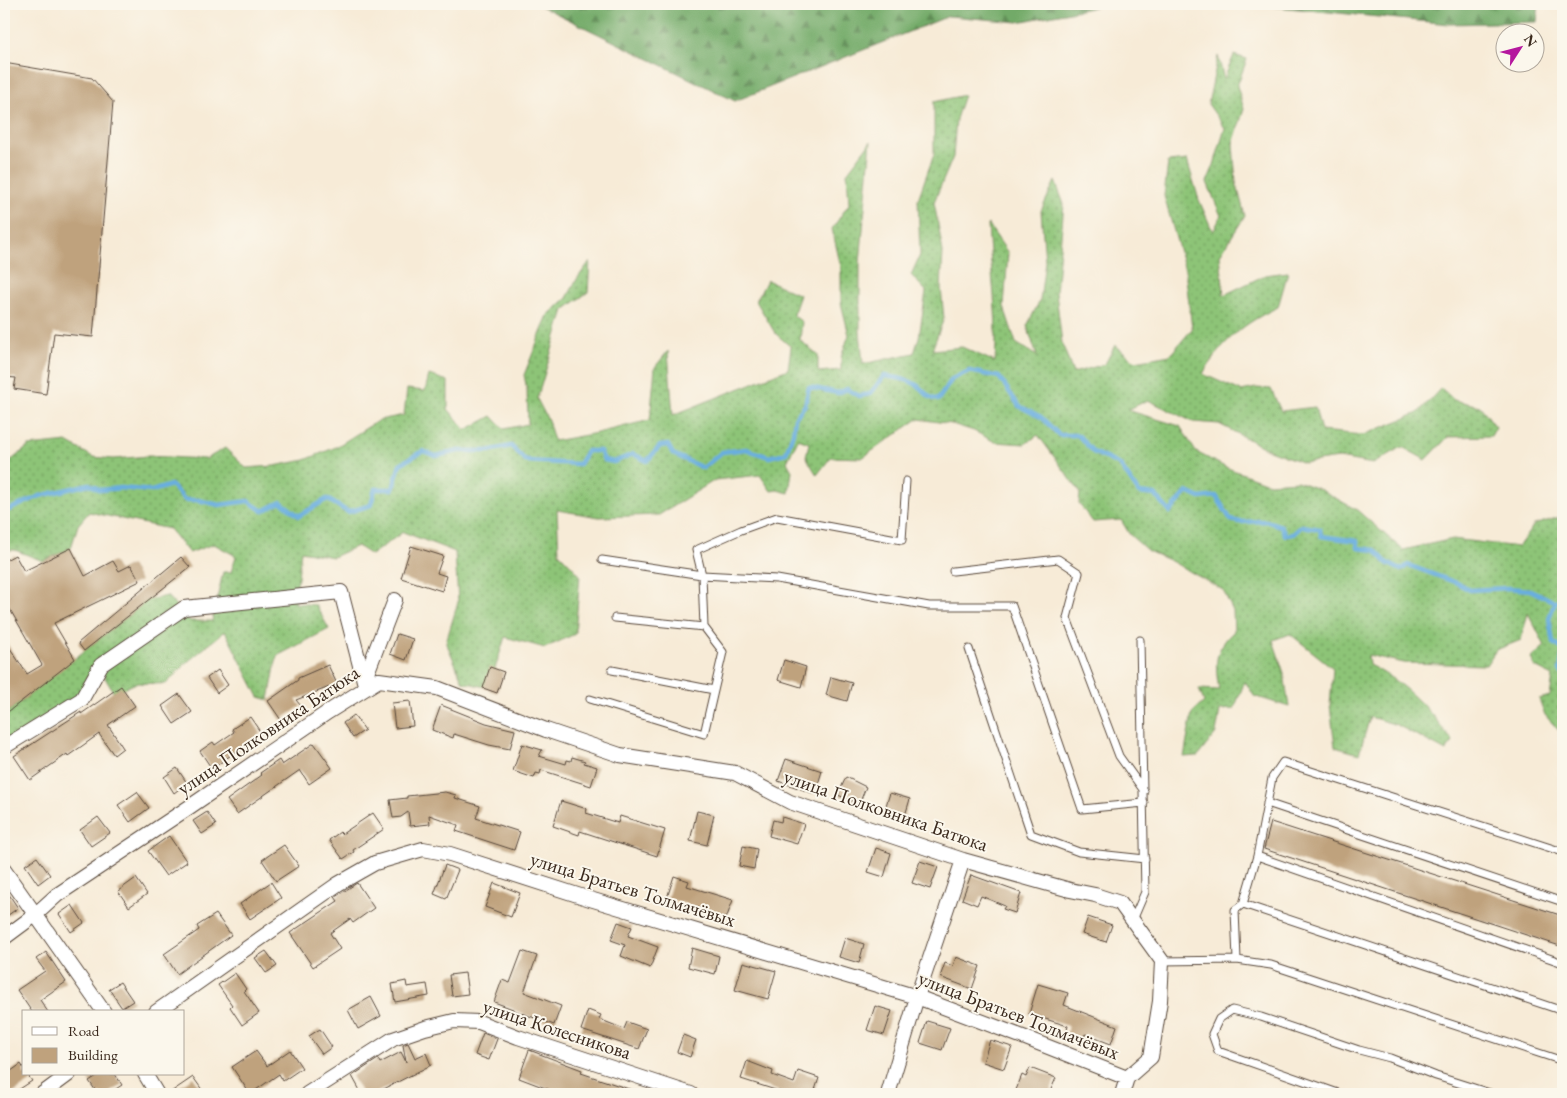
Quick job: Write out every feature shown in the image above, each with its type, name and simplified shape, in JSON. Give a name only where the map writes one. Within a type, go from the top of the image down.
[{"type":"street","points":[[4,747],[82,700],[100,665],[184,608],[341,592],[364,681]]},
{"type":"street","points":[[364,681],[395,600]]},
{"type":"street","points":[[364,681],[379,680]]},
{"type":"street","name":"улица Полковника Батюка","points":[[4,938],[35,916],[57,894],[188,808],[328,712],[379,680],[437,688],[620,756],[736,773],[790,802],[963,860],[1120,903],[1162,961]]},
{"type":"street","name":"улица Братьев Толмачёвых","points":[[159,1010],[338,884],[375,863],[423,849],[450,854],[590,899],[917,997],[1127,1078]]},
{"type":"street","points":[[888,1094],[917,997],[963,860]]},
{"type":"street","points":[[4,870],[103,1010]]},
{"type":"street","points":[[1122,1094],[1127,1078],[1151,1057],[1160,1001],[1162,961]]},
{"type":"street","name":"улица Колесникова","points":[[307,1094],[393,1039],[454,1021],[479,1022],[518,1037],[691,1094]]},
{"type":"street","points":[[42,1094],[66,1076]]},
{"type":"street","points":[[146,1076],[157,1094]]},
{"type":"lane","points":[[590,699],[704,734],[723,652],[704,627],[702,575],[696,550],[741,530],[777,517],[902,540],[906,481]]},
{"type":"lane","points":[[954,571],[1058,559],[1079,573],[1067,618],[1119,756],[1144,791]]},
{"type":"lane","points":[[602,560],[702,575],[777,579],[929,606],[1012,606],[1082,808],[1144,803]]},
{"type":"lane","points":[[615,618],[704,627]]},
{"type":"lane","points":[[1133,921],[1145,892],[1140,640]]},
{"type":"lane","points":[[969,649],[1031,834],[1078,852],[1145,859]]},
{"type":"lane","points":[[612,670],[714,690]]},
{"type":"lane","points":[[1237,960],[1235,910],[1243,904],[1257,856],[1272,778],[1283,762],[1563,852]]},
{"type":"lane","points":[[1267,803],[1563,902]]},
{"type":"lane","points":[[1257,856],[1563,963]]},
{"type":"lane","points":[[1243,904],[1563,1011]]},
{"type":"lane","points":[[1162,961],[1237,960],[1271,966],[1563,1061]]},
{"type":"lane","points":[[1341,1094],[1218,1051],[1212,1034],[1219,1019],[1232,1010],[1261,1017],[1359,1050],[1390,1058],[1436,1076],[1493,1094]]},
{"type":"green space","points":[[537,4],[1111,4],[1018,22],[949,16],[735,101]]},
{"type":"green space","points":[[1247,4],[1539,4],[1537,22],[1449,24]]},
{"type":"green space","points":[[1234,55],[1247,59],[1237,86],[1244,109],[1233,144],[1236,182],[1245,216],[1220,255],[1224,295],[1265,275],[1288,272],[1278,307],[1254,320],[1226,342],[1203,374],[1241,391],[1256,388],[1271,389],[1281,411],[1315,407],[1321,431],[1363,435],[1418,413],[1441,388],[1454,400],[1480,406],[1496,427],[1491,436],[1448,437],[1426,460],[1402,447],[1373,464],[1339,458],[1304,463],[1269,450],[1219,424],[1193,422],[1148,400],[1127,410],[1180,426],[1196,452],[1225,467],[1268,483],[1297,481],[1321,490],[1357,510],[1403,550],[1453,539],[1518,547],[1534,525],[1563,516],[1563,735],[1545,715],[1539,699],[1550,696],[1553,676],[1535,667],[1531,658],[1545,646],[1528,613],[1521,640],[1496,650],[1486,665],[1404,663],[1368,655],[1369,665],[1405,688],[1435,719],[1453,742],[1446,751],[1397,725],[1370,717],[1359,754],[1335,747],[1330,705],[1333,668],[1290,634],[1273,640],[1284,673],[1289,707],[1254,696],[1245,681],[1234,709],[1220,710],[1216,733],[1198,756],[1184,757],[1192,713],[1204,702],[1199,689],[1219,690],[1217,658],[1222,645],[1234,631],[1233,611],[1223,590],[1171,561],[1148,551],[1130,535],[1121,520],[1093,522],[1079,504],[1080,492],[1038,435],[1025,444],[995,442],[974,431],[952,424],[918,419],[862,458],[831,457],[817,475],[806,457],[809,443],[798,439],[787,462],[792,471],[789,493],[777,490],[771,491],[760,475],[715,480],[659,515],[599,517],[557,510],[559,553],[580,575],[575,634],[545,648],[505,637],[489,688],[463,682],[446,642],[458,602],[455,552],[403,532],[371,555],[357,546],[333,557],[301,551],[295,603],[316,605],[329,629],[277,656],[269,700],[259,697],[225,631],[185,664],[166,684],[136,683],[114,693],[101,671],[82,699],[4,747],[4,715],[148,600],[167,596],[190,621],[212,621],[223,572],[231,572],[236,556],[214,544],[189,553],[169,529],[89,512],[78,525],[71,548],[43,561],[15,550],[4,550],[4,466],[29,446],[67,442],[93,457],[113,459],[149,456],[206,459],[225,448],[246,468],[274,466],[305,460],[336,447],[379,420],[404,415],[407,389],[425,391],[429,375],[448,381],[448,409],[466,430],[492,416],[504,429],[528,424],[527,390],[524,375],[548,315],[567,298],[577,279],[590,261],[588,292],[564,310],[537,399],[548,420],[554,441],[650,420],[655,367],[668,351],[673,415],[788,369],[791,347],[775,333],[756,301],[767,280],[800,295],[793,315],[802,322],[800,340],[818,355],[818,372],[841,370],[841,357],[849,335],[841,303],[841,267],[832,229],[849,204],[847,173],[871,141],[860,263],[860,331],[863,364],[914,353],[919,337],[926,291],[911,275],[920,255],[918,199],[934,154],[934,102],[964,95],[956,119],[953,157],[934,202],[943,252],[941,288],[944,318],[932,350],[962,347],[995,362],[995,310],[988,224],[1008,253],[1004,307],[1016,343],[1037,356],[1027,326],[1040,300],[1045,261],[1041,211],[1055,181],[1064,204],[1056,293],[1062,343],[1073,373],[1105,364],[1115,345],[1135,361],[1170,355],[1192,329],[1185,270],[1164,196],[1168,162],[1187,160],[1199,200],[1213,232],[1221,216],[1207,182],[1225,128],[1208,104],[1218,56],[1224,79]]},
{"type":"building","points":[[4,63],[92,78],[113,102],[93,337],[54,333],[46,394],[14,389],[16,378],[4,377],[4,105],[7,78],[4,77]]},
{"type":"building","points":[[411,546],[443,556],[437,573],[446,576],[442,591],[401,578]]},
{"type":"building","points":[[71,548],[85,576],[113,561],[119,571],[131,565],[140,581],[54,623],[75,659],[4,715],[4,639],[27,674],[42,665],[4,599],[4,561],[15,555],[24,571]]},
{"type":"building","points":[[181,557],[190,567],[84,651],[78,643]]},
{"type":"building","points":[[397,634],[413,639],[406,660],[390,654]]},
{"type":"building","points":[[784,660],[806,667],[801,687],[778,680]]},
{"type":"building","points":[[328,665],[337,684],[296,700],[301,706],[281,720],[268,701],[298,680],[298,678]]},
{"type":"building","points":[[490,667],[504,672],[497,693],[483,688]]},
{"type":"building","points":[[218,670],[228,685],[217,693],[207,678]]},
{"type":"building","points":[[831,677],[852,683],[847,701],[826,695]]},
{"type":"building","points":[[121,686],[135,706],[108,725],[123,748],[114,755],[99,734],[30,780],[14,756],[81,712],[81,714]]},
{"type":"building","points":[[179,694],[192,712],[174,724],[162,706]]},
{"type":"building","points":[[410,701],[413,726],[395,728],[392,703]]},
{"type":"building","points":[[441,705],[486,723],[515,730],[510,749],[489,745],[454,734],[453,738],[432,730]]},
{"type":"building","points":[[354,715],[365,730],[353,738],[343,723]]},
{"type":"building","points":[[250,717],[261,733],[212,769],[200,751],[213,742],[215,745],[234,732],[232,729]]},
{"type":"building","points":[[314,743],[332,768],[309,784],[300,770],[237,814],[227,800],[262,775],[260,773],[279,760],[282,765]]},
{"type":"building","points":[[522,744],[542,750],[539,756],[566,764],[567,760],[571,761],[572,757],[597,767],[591,786],[541,770],[540,774],[536,773],[534,778],[513,771]]},
{"type":"building","points":[[786,759],[822,771],[815,794],[778,781]]},
{"type":"building","points":[[177,768],[187,783],[174,793],[164,777]]},
{"type":"building","points":[[846,777],[866,787],[859,804],[838,795]]},
{"type":"building","points":[[137,792],[149,808],[130,822],[118,805]]},
{"type":"building","points":[[445,792],[456,795],[455,798],[480,806],[476,818],[520,832],[514,850],[456,831],[458,825],[429,815],[430,824],[410,826],[408,812],[401,817],[393,818],[390,800],[407,798],[407,796]]},
{"type":"building","points":[[890,793],[910,799],[904,819],[884,812]]},
{"type":"building","points":[[561,801],[587,809],[586,813],[618,823],[620,816],[665,830],[657,856],[580,831],[579,835],[553,826]]},
{"type":"building","points":[[697,811],[714,815],[707,845],[690,841]]},
{"type":"building","points":[[207,812],[216,825],[202,834],[193,821]]},
{"type":"building","points":[[373,813],[384,829],[343,859],[329,840],[340,832],[342,834]]},
{"type":"building","points":[[98,817],[110,833],[91,846],[80,830]]},
{"type":"building","points":[[782,817],[804,824],[797,844],[769,836],[773,820],[781,822]]},
{"type":"building","points":[[1271,822],[1563,916],[1563,947],[1264,849]]},
{"type":"building","points":[[169,836],[187,862],[166,876],[148,851]]},
{"type":"building","points":[[284,845],[299,866],[276,881],[262,860]]},
{"type":"building","points":[[743,846],[757,849],[754,869],[739,866]]},
{"type":"building","points":[[876,848],[891,853],[884,877],[868,872]]},
{"type":"building","points":[[37,857],[50,875],[38,884],[25,865]]},
{"type":"building","points":[[920,861],[938,867],[930,889],[912,883]]},
{"type":"building","points":[[445,865],[458,870],[446,899],[434,894]]},
{"type":"building","points":[[971,875],[1021,893],[1015,913],[1003,909],[1005,906],[981,896],[977,905],[962,899]]},
{"type":"building","points":[[674,876],[689,881],[687,886],[733,900],[726,919],[707,913],[708,911],[667,898]]},
{"type":"building","points":[[136,878],[147,894],[129,907],[118,891]]},
{"type":"building","points":[[271,882],[281,898],[250,919],[240,904]]},
{"type":"building","points":[[357,883],[374,908],[353,923],[350,919],[330,933],[340,949],[313,967],[290,933],[338,901],[335,897]]},
{"type":"building","points":[[494,883],[520,893],[511,917],[485,907]]},
{"type":"building","points":[[4,887],[18,908],[4,918]]},
{"type":"building","points":[[72,905],[84,923],[71,932],[59,914]]},
{"type":"building","points":[[216,914],[231,935],[177,974],[164,954],[199,930],[197,926]]},
{"type":"building","points":[[1088,917],[1112,925],[1106,942],[1082,934]]},
{"type":"building","points":[[618,922],[632,927],[628,936],[658,947],[650,968],[621,956],[625,945],[611,940]]},
{"type":"building","points":[[845,938],[864,944],[859,963],[839,957]]},
{"type":"building","points":[[692,948],[719,956],[715,974],[688,967]]},
{"type":"building","points":[[266,951],[277,966],[266,973],[255,958]]},
{"type":"building","points":[[522,951],[537,956],[524,992],[561,1006],[554,1025],[494,1002],[502,980],[510,983]]},
{"type":"building","points":[[46,952],[66,982],[40,1000],[47,1010],[31,1010],[17,990],[45,971],[36,959]]},
{"type":"building","points":[[956,957],[980,966],[972,989],[940,977],[945,963],[953,966]]},
{"type":"building","points":[[743,962],[776,971],[768,999],[735,990]]},
{"type":"building","points":[[235,973],[246,989],[244,991],[259,1013],[242,1025],[230,1007],[232,1005],[218,985]]},
{"type":"building","points":[[465,973],[468,994],[452,996],[449,975]]},
{"type":"building","points":[[406,981],[407,987],[427,984],[429,996],[395,1002],[392,984]]},
{"type":"building","points":[[120,982],[133,1001],[122,1008],[109,989]]},
{"type":"building","points":[[1038,984],[1068,993],[1064,1005],[1117,1026],[1111,1044],[1085,1034],[1083,1040],[1066,1034],[1068,1026],[1029,1014]]},
{"type":"building","points":[[371,997],[381,1016],[358,1029],[348,1010]]},
{"type":"building","points":[[875,1006],[892,1011],[884,1035],[867,1030]]},
{"type":"building","points":[[588,1010],[601,1015],[599,1019],[624,1029],[627,1022],[647,1029],[639,1049],[581,1030]]},
{"type":"building","points":[[927,1021],[950,1028],[942,1050],[920,1043]]},
{"type":"building","points":[[320,1029],[332,1047],[322,1054],[309,1036]]},
{"type":"building","points":[[483,1033],[497,1039],[489,1060],[475,1055]]},
{"type":"building","points":[[683,1035],[696,1040],[690,1057],[677,1052]]},
{"type":"building","points":[[990,1040],[1012,1047],[1004,1069],[983,1062]]},
{"type":"building","points":[[408,1043],[415,1058],[426,1053],[431,1065],[374,1094],[362,1094],[352,1076],[378,1059],[380,1063],[401,1052],[406,1062],[403,1045]]},
{"type":"building","points":[[290,1050],[302,1068],[283,1081],[279,1074],[250,1094],[232,1067],[256,1051],[267,1066]]},
{"type":"building","points":[[529,1050],[582,1070],[581,1073],[638,1092],[638,1094],[561,1094],[519,1078]]},
{"type":"building","points":[[747,1061],[773,1071],[772,1075],[794,1083],[798,1071],[819,1078],[815,1090],[822,1092],[821,1094],[788,1094],[741,1079]]},
{"type":"building","points":[[21,1064],[22,1076],[28,1076],[32,1081],[12,1094],[4,1094],[4,1076]]},
{"type":"building","points":[[1030,1068],[1056,1078],[1049,1094],[1027,1094],[1016,1090],[1022,1075],[1026,1077]]},
{"type":"building","points":[[97,1076],[116,1076],[122,1085],[108,1094],[98,1094],[89,1081]]},
{"type":"building","points":[[193,1077],[205,1094],[168,1094]]},
{"type":"waterway","points":[[4,512],[40,496],[89,484],[100,490],[121,488],[152,491],[171,485],[185,500],[198,500],[219,505],[248,501],[263,511],[281,502],[299,516],[327,499],[348,512],[371,505],[375,489],[393,489],[400,464],[423,451],[436,456],[459,451],[488,451],[511,446],[526,461],[579,464],[587,451],[600,451],[604,460],[614,462],[633,454],[647,461],[660,446],[668,445],[673,454],[703,468],[722,452],[746,449],[769,457],[786,453],[793,433],[795,418],[805,405],[809,387],[838,393],[847,389],[859,396],[870,394],[884,376],[911,382],[929,396],[938,400],[952,379],[969,371],[999,377],[1019,406],[1041,417],[1059,435],[1078,435],[1093,452],[1120,465],[1139,493],[1155,495],[1170,512],[1187,492],[1200,498],[1216,496],[1231,520],[1240,522],[1266,521],[1281,526],[1285,535],[1293,534],[1302,526],[1320,529],[1321,536],[1357,541],[1358,548],[1375,550],[1387,563],[1401,570],[1408,565],[1457,583],[1470,590],[1508,588],[1530,590],[1555,602],[1549,618],[1553,643],[1563,649]]},
{"type":"waterway","points":[[1555,602],[1563,598]]},
{"type":"waterway","points":[[1563,654],[1560,671],[1563,674]]}]
